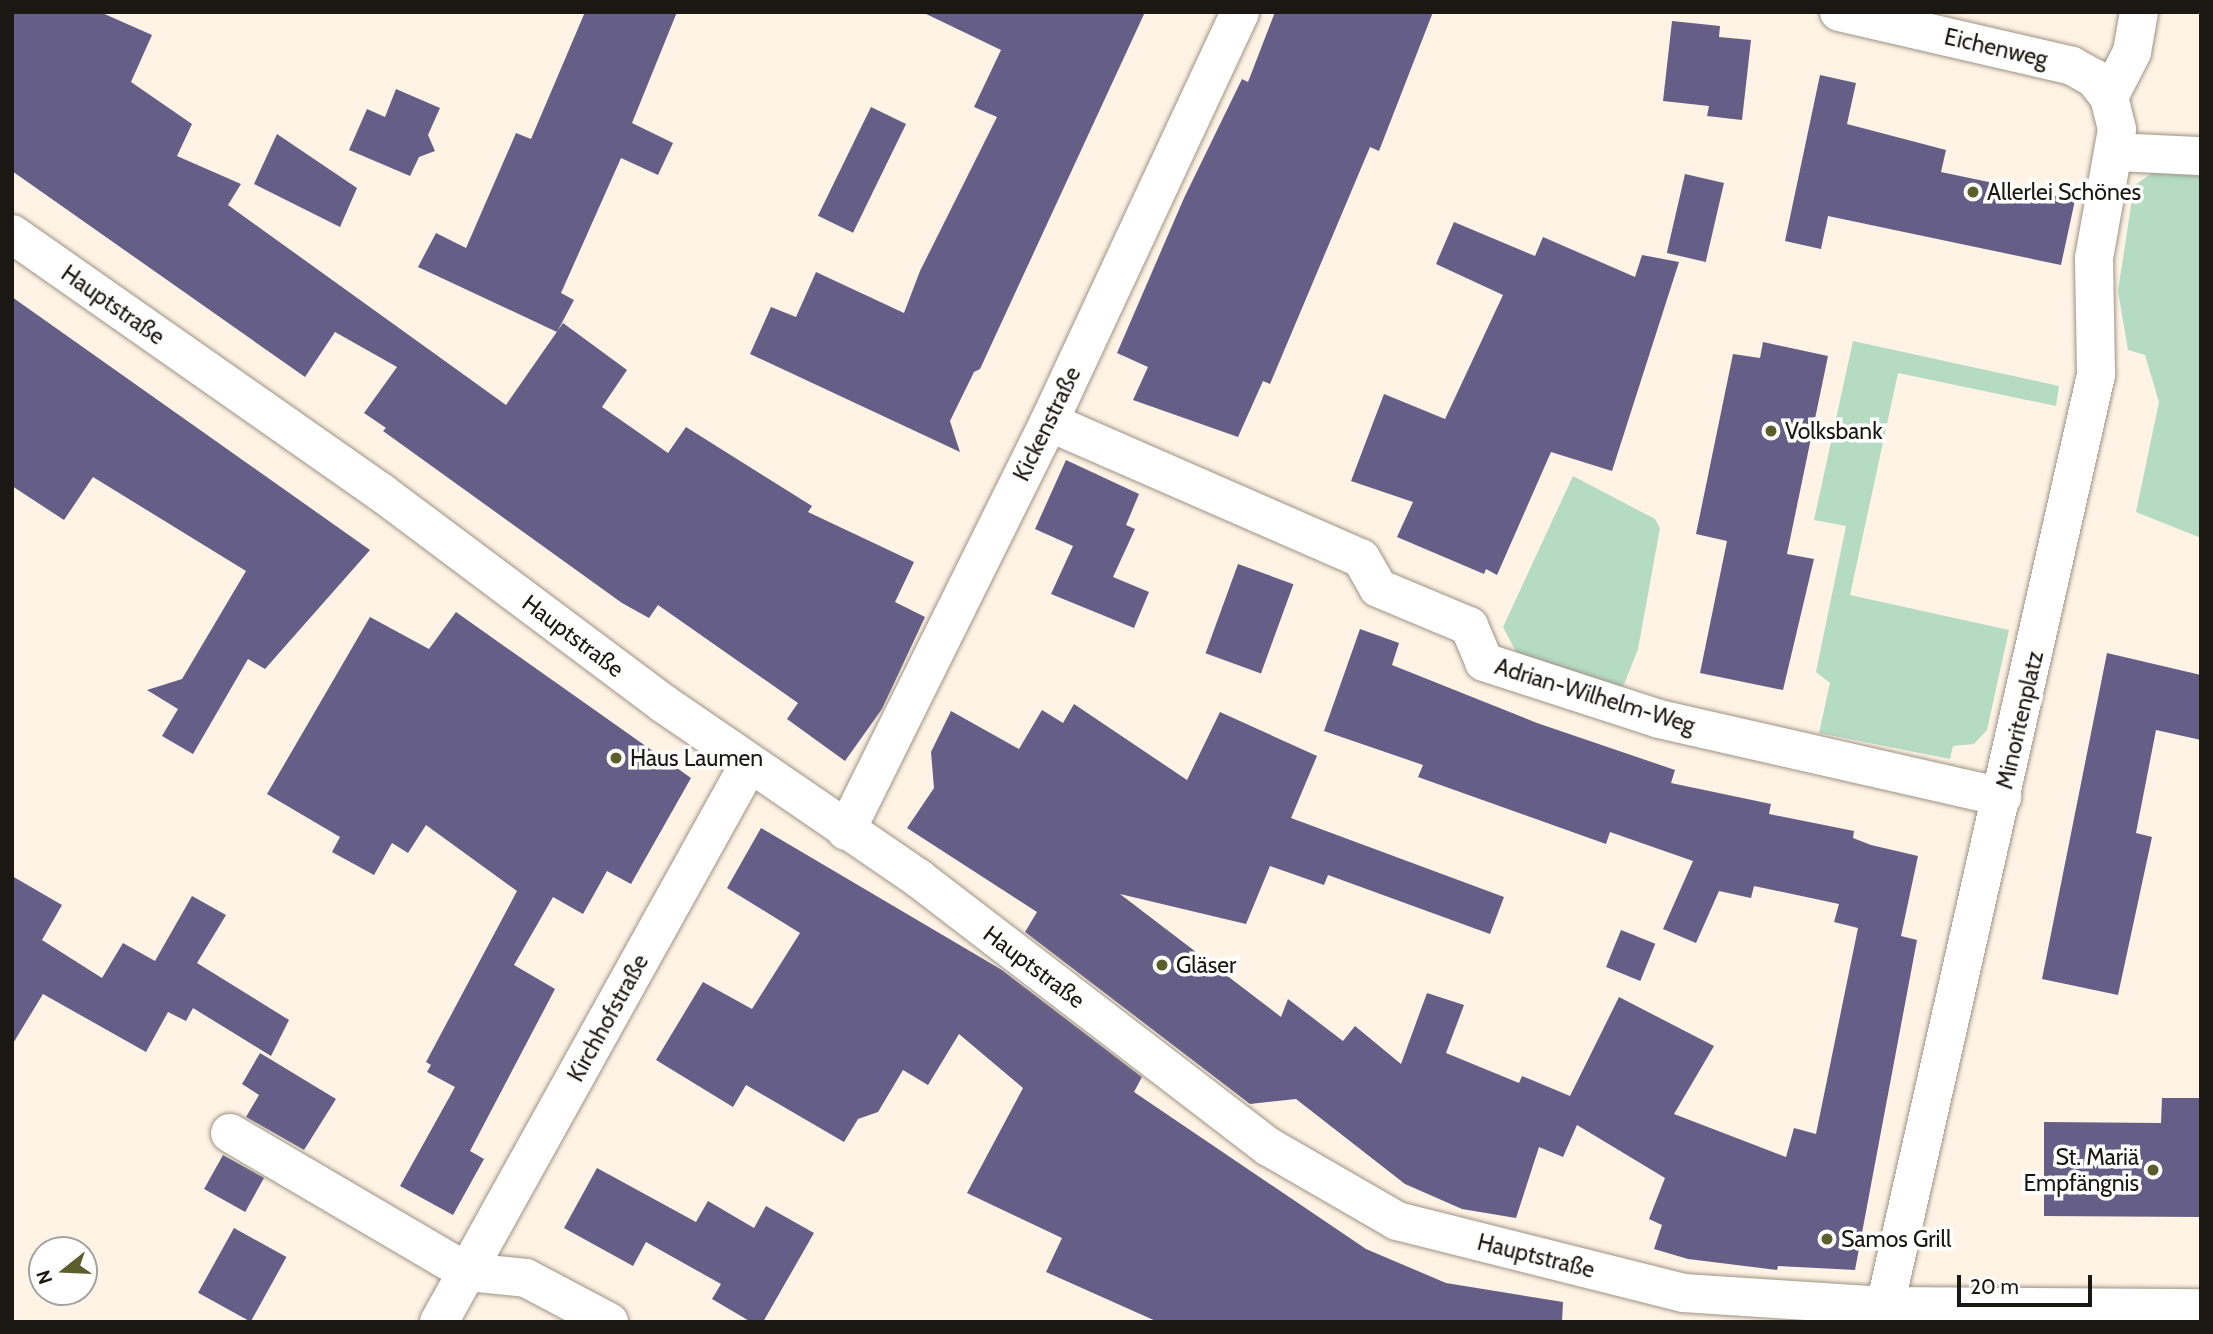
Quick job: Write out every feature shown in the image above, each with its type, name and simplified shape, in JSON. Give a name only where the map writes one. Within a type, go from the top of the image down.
[{"type":"street","name":"Kickenstraße","points":[[846,831],[1049,422],[1240,12]]},
{"type":"street","name":"Eichenweg","points":[[1839,12],[2072,66],[2094,78],[2113,126]]},
{"type":"street","name":"Minoritenplatz","points":[[1885,1306],[2096,375],[2094,258],[2113,126],[2139,12]]},
{"type":"street","points":[[2113,126],[2201,156]]},
{"type":"street","name":"Hauptstraße","points":[[12,234],[383,493],[749,764],[918,878],[1269,1147],[1397,1221],[1683,1293],[1885,1306],[2201,1308]]},
{"type":"street","name":"Adrian-Wilhelm-Weg","points":[[1049,422],[1361,558],[1378,588],[1469,626],[1484,662],[1659,719],[2002,797]]},
{"type":"street","name":"Kirchhofstraße","points":[[439,1322],[749,764]]},
{"type":"street","points":[[230,1133],[467,1272],[526,1278],[609,1322]]},
{"type":"green space","points":[[2152,173],[2201,176],[2201,538],[2136,512],[2159,402],[2145,355],[2128,350],[2118,291],[2134,186]]},
{"type":"green space","points":[[1853,341],[2059,386],[2056,406],[1898,373],[1850,595],[2009,630],[1987,730],[1974,744],[1953,746],[1950,759],[1819,733],[1830,683],[1816,672],[1846,526],[1814,520]]},
{"type":"green space","points":[[1573,476],[1655,519],[1660,528],[1638,649],[1619,697],[1522,663],[1503,627]]},
{"type":"building","points":[[12,12],[100,12],[152,35],[131,82],[192,124],[177,156],[241,184],[228,205],[506,405],[563,323],[627,370],[602,407],[668,453],[686,427],[812,506],[808,512],[914,562],[895,602],[925,617],[882,709],[845,761],[787,719],[798,703],[658,605],[649,618],[622,603],[383,431],[386,428],[364,413],[397,367],[335,332],[305,377],[12,171]]},
{"type":"building","points":[[585,12],[677,12],[632,123],[673,143],[658,175],[621,158],[561,293],[574,300],[557,332],[418,267],[436,233],[466,248],[516,133],[531,139]]},
{"type":"building","points":[[922,12],[1145,12],[980,369],[974,372],[950,421],[960,452],[750,354],[771,307],[796,317],[816,272],[904,313],[920,271],[997,117],[974,107],[1001,50]]},
{"type":"building","points":[[1275,12],[1433,12],[1379,151],[1370,147],[1270,384],[1263,381],[1238,437],[1133,400],[1148,367],[1117,353],[1184,198],[1242,79],[1248,82]]},
{"type":"building","points":[[1672,21],[1720,26],[1719,37],[1751,40],[1742,120],[1707,116],[1709,106],[1663,101]]},
{"type":"building","points":[[1820,75],[1856,83],[1847,124],[1946,150],[1941,172],[2075,200],[2061,265],[1828,216],[1821,249],[1785,241]]},
{"type":"building","points":[[396,89],[440,108],[428,135],[435,151],[419,157],[410,176],[349,150],[367,109],[385,117]]},
{"type":"building","points":[[871,107],[906,124],[853,233],[818,216]]},
{"type":"building","points":[[277,134],[357,188],[340,227],[254,184]]},
{"type":"building","points":[[1685,174],[1724,183],[1706,262],[1667,253]]},
{"type":"building","points":[[1454,222],[1535,256],[1543,237],[1635,277],[1642,255],[1679,262],[1612,471],[1551,452],[1497,575],[1486,569],[1484,574],[1397,537],[1413,502],[1351,481],[1384,394],[1445,419],[1503,295],[1436,264]]},
{"type":"building","points":[[12,297],[370,550],[265,669],[248,659],[193,754],[162,736],[178,709],[147,690],[182,679],[246,571],[93,477],[64,520],[12,486]]},
{"type":"building","points":[[1763,342],[1828,356],[1787,554],[1814,559],[1783,690],[1700,673],[1727,541],[1696,534],[1733,354],[1760,358]]},
{"type":"building","points":[[1066,460],[1139,494],[1126,525],[1135,529],[1113,577],[1149,592],[1134,628],[1051,594],[1073,546],[1035,529]]},
{"type":"building","points":[[1238,564],[1293,584],[1261,673],[1206,653]]},
{"type":"building","points":[[456,612],[691,778],[631,884],[607,871],[583,914],[553,897],[514,965],[555,989],[470,1151],[484,1159],[453,1215],[400,1186],[455,1087],[427,1072],[431,1065],[426,1062],[517,891],[426,825],[408,853],[392,843],[374,875],[332,852],[340,837],[267,794],[370,617],[429,649]]},
{"type":"building","points":[[1360,629],[1399,643],[1392,665],[1537,723],[1675,770],[1671,783],[1771,804],[1769,814],[1854,831],[1853,838],[1918,856],[1901,936],[1917,940],[1855,1270],[1778,1266],[1777,1270],[1688,1259],[1654,1249],[1662,1225],[1649,1219],[1665,1178],[1577,1125],[1563,1157],[1539,1147],[1516,1218],[1462,1209],[1405,1184],[1296,1099],[1250,1104],[1025,932],[1037,912],[907,828],[934,788],[931,752],[951,711],[1019,749],[1042,710],[1063,723],[1074,704],[1187,780],[1220,712],[1317,756],[1291,818],[1504,897],[1490,934],[1328,875],[1324,885],[1270,866],[1246,924],[1120,894],[1281,1017],[1288,999],[1343,1041],[1355,1026],[1401,1064],[1427,993],[1464,1005],[1446,1053],[1519,1083],[1522,1076],[1570,1096],[1619,997],[1714,1046],[1674,1114],[1786,1157],[1794,1128],[1816,1134],[1858,928],[1834,922],[1839,904],[1754,886],[1751,898],[1719,891],[1696,943],[1663,929],[1693,861],[1610,832],[1606,844],[1418,777],[1423,765],[1324,731]]},
{"type":"building","points":[[2107,653],[2201,675],[2201,740],[2156,730],[2136,833],[2152,837],[2118,995],[2042,979]]},
{"type":"building","points":[[761,828],[1002,970],[1142,1077],[1134,1092],[1366,1249],[1446,1283],[1563,1302],[1562,1322],[1158,1322],[1046,1272],[1062,1238],[967,1193],[1023,1088],[959,1034],[928,1085],[903,1070],[878,1112],[858,1119],[844,1142],[746,1085],[733,1107],[656,1060],[703,982],[752,1009],[800,933],[727,888]]},
{"type":"building","points":[[12,876],[62,905],[42,940],[102,978],[123,943],[155,961],[192,896],[226,915],[197,963],[289,1020],[271,1056],[193,1008],[186,1021],[168,1012],[146,1052],[43,994],[12,1045]]},
{"type":"building","points":[[1621,930],[1655,944],[1640,981],[1606,967]]},
{"type":"building","points":[[260,1053],[336,1099],[304,1150],[246,1117],[259,1095],[242,1084]]},
{"type":"building","points":[[2162,1098],[2201,1098],[2201,1217],[2044,1216],[2044,1122],[2161,1123]]},
{"type":"building","points":[[223,1155],[264,1178],[245,1212],[204,1189]]},
{"type":"building","points":[[597,1168],[696,1222],[708,1201],[754,1228],[766,1206],[814,1233],[763,1322],[751,1322],[712,1299],[721,1284],[646,1242],[633,1266],[564,1228]]},
{"type":"building","points":[[234,1228],[286,1257],[251,1322],[198,1293]]},
{"type":"place","name":"Allerlei Schönes","points":[[1973,192]]},
{"type":"place","name":"Volksbank","points":[[1771,431]]},
{"type":"place","name":"Haus Laumen","points":[[616,758]]},
{"type":"place","name":"Gläser","points":[[1162,965]]},
{"type":"place","name":"St. Mariä Empfängnis","points":[[2153,1170]]},
{"type":"place","name":"Samos Grill","points":[[1827,1239]]}]
